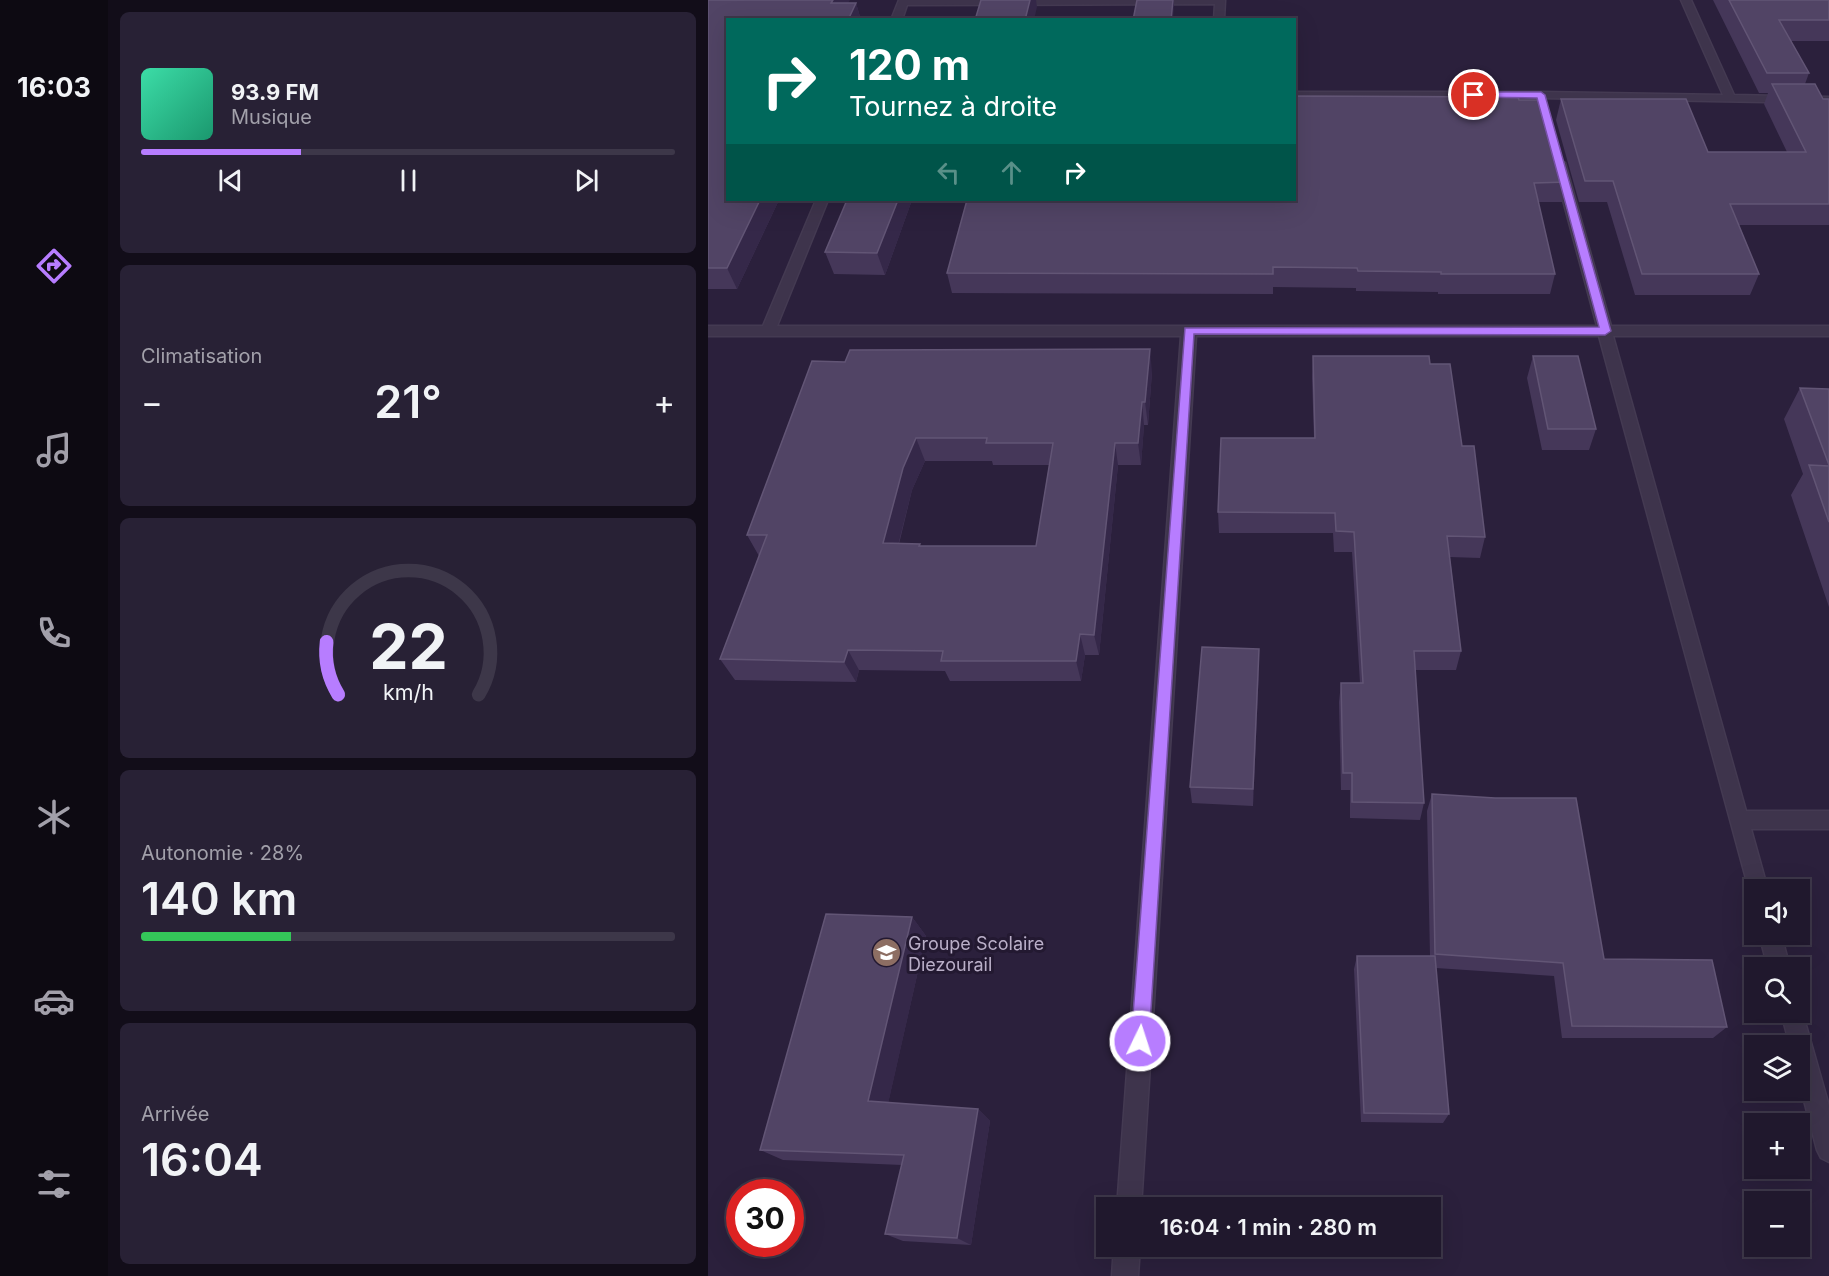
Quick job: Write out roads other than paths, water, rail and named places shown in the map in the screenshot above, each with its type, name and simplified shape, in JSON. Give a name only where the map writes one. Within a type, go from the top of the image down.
[{"type":"street","points":[[897,18],[904,1],[1220,0],[1219,18]]},
{"type":"street","points":[[1686,0],[1731,99]]},
{"type":"street","points":[[1296,95],[1542,101],[1829,99]]},
{"type":"street","points":[[1556,151],[1755,879]]},
{"type":"street","points":[[768,331],[822,201]]},
{"type":"street","points":[[708,331],[1829,331]]},
{"type":"street","points":[[1130,1197],[1189,331]]},
{"type":"street","points":[[1739,820],[1829,820]]},
{"type":"street","points":[[1795,1023],[1829,1150]]},
{"type":"street","points":[[1125,1276],[1126,1257]]},
{"type":"place","name":"Groupe Scolaire Diezourail","points":[[887,953]]}]
